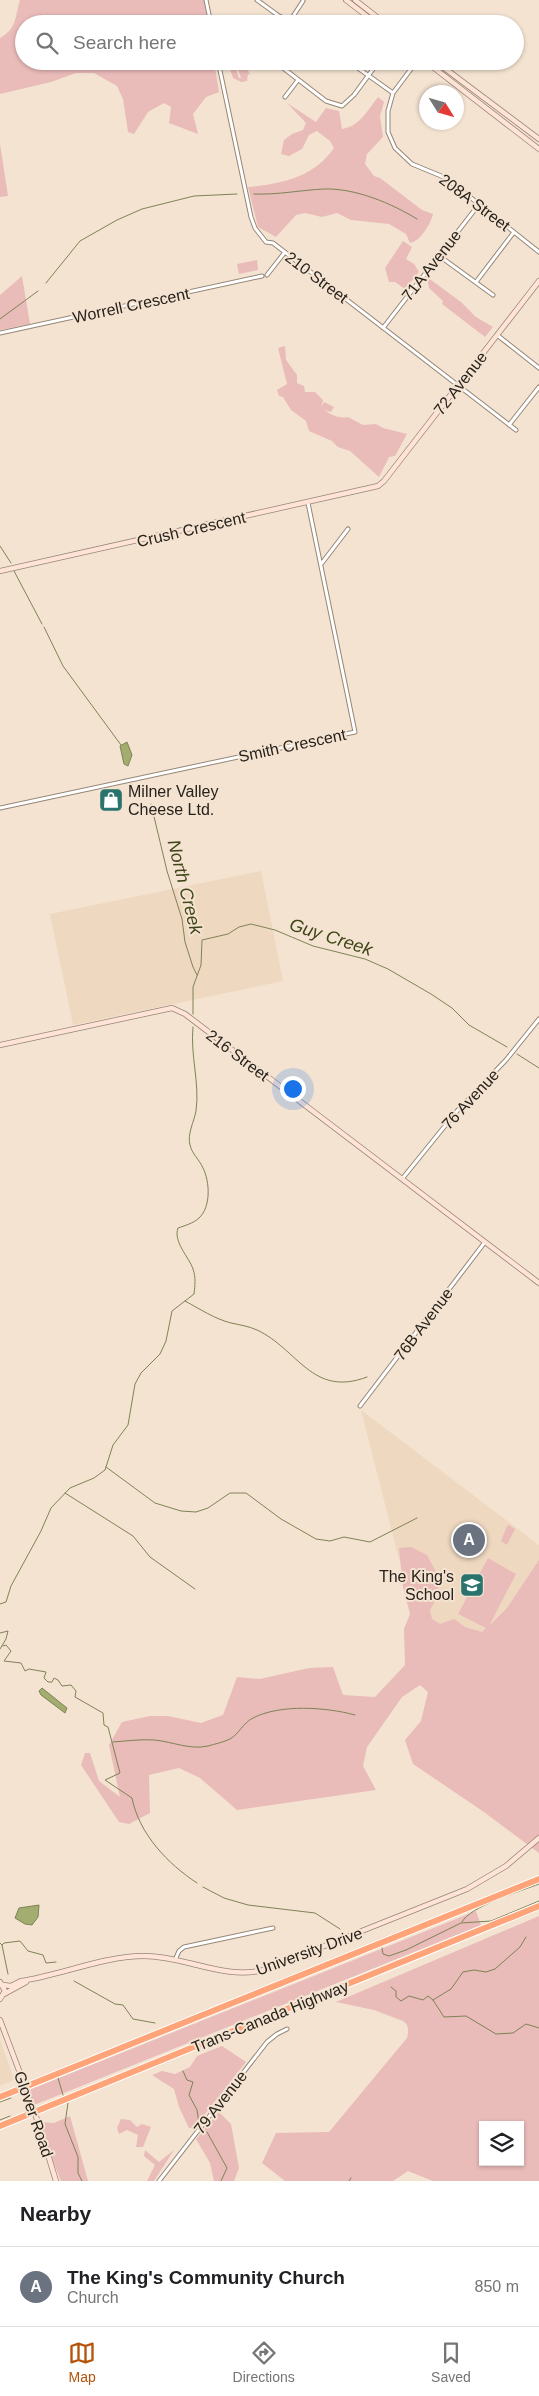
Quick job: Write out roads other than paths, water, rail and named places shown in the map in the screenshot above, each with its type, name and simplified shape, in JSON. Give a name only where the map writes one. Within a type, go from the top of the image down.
[{"type":"highway","name":"Trans-Canada Highway","points":[[0,2097],[539,1879]]},
{"type":"highway","name":"Trans-Canada Highway","points":[[0,2126],[539,1906]]},
{"type":"main road","points":[[346,0],[365,15]]},
{"type":"main road","points":[[355,0],[374,15]]},
{"type":"main road","points":[[437,70],[539,150]]},
{"type":"main road","points":[[447,70],[539,139]]},
{"type":"main road","name":"72 Avenue","points":[[380,485],[539,281]]},
{"type":"main road","name":"Crush Crescent","points":[[0,570],[308,503],[380,485]]},
{"type":"main road","name":"216 Street","points":[[0,1045],[172,1008],[185,1014],[539,1283]]},
{"type":"main road","name":"University Drive","points":[[2,1984],[9,1986],[125,1958],[149,1956],[232,1973],[256,1972],[273,1967],[467,1889],[506,1866],[539,1838]]},
{"type":"main road","name":"University Drive","points":[[4,1994],[29,1980]]},
{"type":"main road","points":[[0,2001],[4,1994],[2,1984]]},
{"type":"main road","name":"Glover Road","points":[[0,2020],[39,2125],[56,2181]]},
{"type":"street","points":[[206,0],[209,15]]},
{"type":"street","points":[[257,0],[278,15]]},
{"type":"street","points":[[294,15],[303,1]]},
{"type":"street","name":"210 Street","points":[[220,70],[253,223],[266,242],[273,243],[516,430]]},
{"type":"street","points":[[285,70],[326,101],[342,106],[351,99],[372,70]]},
{"type":"street","points":[[360,70],[393,93],[411,70]]},
{"type":"street","points":[[285,97],[298,80]]},
{"type":"street","name":"208A Street","points":[[393,93],[388,111],[389,136],[402,157],[412,164],[438,173],[480,203],[539,252]]},
{"type":"street","name":"71A Avenue","points":[[383,328],[480,203]]},
{"type":"street","points":[[476,282],[514,232]]},
{"type":"street","points":[[267,275],[284,252]]},
{"type":"street","points":[[438,255],[493,296]]},
{"type":"street","name":"Worrell Crescent","points":[[0,334],[262,276]]},
{"type":"street","points":[[497,335],[539,368]]},
{"type":"street","points":[[509,425],[539,387]]},
{"type":"street","name":"Smith Crescent","points":[[0,808],[355,732],[322,563],[308,503]]},
{"type":"street","points":[[322,563],[348,529]]},
{"type":"street","name":"76 Avenue","points":[[402,1180],[457,1111],[506,1060],[539,1020]]},
{"type":"street","name":"76B Avenue","points":[[360,1406],[485,1242]]},
{"type":"street","points":[[174,1960],[179,1951],[184,1947],[273,1928]]},
{"type":"street","name":"79 Avenue","points":[[159,2181],[267,2042],[287,2029]]},
{"type":"waterway","points":[[254,194],[336,189],[384,202],[417,219]]},
{"type":"waterway","points":[[46,283],[80,241],[117,220],[142,209],[194,196],[237,194]]},
{"type":"waterway","points":[[0,319],[38,291]]},
{"type":"waterway","name":"North Creek","points":[[0,546],[11,563]]},
{"type":"waterway","name":"North Creek","points":[[14,571],[42,624]]},
{"type":"waterway","name":"North Creek","points":[[44,627],[63,666],[121,745]]},
{"type":"waterway","name":"North Creek","points":[[151,804],[167,871],[182,919],[185,942],[197,975]]},
{"type":"waterway","name":"Guy Creek","points":[[193,1014],[193,987],[201,965],[202,940],[228,934],[239,927],[251,924],[275,930],[313,946],[365,959],[388,969],[431,994],[452,1008],[469,1025],[507,1047]]},
{"type":"waterway","name":"Guy Creek","points":[[0,1604],[6,1602],[11,1586],[41,1531],[51,1508],[70,1488],[94,1478],[105,1470],[113,1445],[128,1425],[135,1384],[141,1373],[160,1354],[166,1341],[172,1311],[194,1294],[194,1272],[179,1244],[177,1233],[178,1228],[189,1224],[203,1213],[206,1208],[208,1194],[205,1174],[192,1151],[189,1141],[197,1100],[192,1038],[193,1027]]},
{"type":"waterway","name":"Guy Creek","points":[[517,1054],[539,1068]]},
{"type":"waterway","points":[[185,1301],[219,1319],[257,1330],[271,1338],[307,1369],[319,1376],[332,1381],[348,1382],[367,1377]]},
{"type":"waterway","points":[[106,1467],[155,1503],[181,1511],[196,1512],[208,1508],[230,1493],[246,1493],[281,1519],[316,1539],[330,1541],[344,1537],[370,1542],[417,1518]]},
{"type":"waterway","points":[[65,1493],[133,1536],[150,1557],[195,1589]]},
{"type":"waterway","name":"Guy Creek","points":[[0,1633],[8,1631],[0,1649]]},
{"type":"waterway","name":"Guy Creek","points":[[3,1646],[6,1645],[11,1651],[4,1661],[21,1663],[25,1671],[29,1669],[46,1672],[44,1678],[48,1682],[52,1682],[54,1678],[62,1686],[71,1685],[76,1691],[75,1697],[103,1713],[104,1725],[108,1727],[120,1773],[105,1780],[132,1798],[141,1824],[156,1847],[176,1867],[197,1883]]},
{"type":"waterway","points":[[113,1742],[155,1740],[201,1747],[230,1739],[253,1718],[276,1710],[303,1708],[331,1710],[355,1715]]},
{"type":"waterway","points":[[462,1922],[475,1910],[485,1905],[539,1884]]},
{"type":"waterway","name":"Guy Creek","points":[[203,1887],[224,1898],[248,1905],[315,1913],[340,1929]]},
{"type":"waterway","points":[[382,1948],[383,1954],[389,1956],[406,1950],[461,1923],[491,1921],[539,1901]]},
{"type":"waterway","points":[[433,2000],[451,1989],[463,1972],[474,1970],[486,1972],[495,1969],[520,1947],[526,1937]]},
{"type":"waterway","points":[[0,1943],[2,1945],[4,1943],[20,1941],[28,1951],[43,1955],[46,1963],[56,1962]]},
{"type":"waterway","points":[[2,1945],[8,1974]]},
{"type":"waterway","points":[[74,1981],[115,2004],[123,2005],[133,2019],[155,2023]]},
{"type":"waterway","name":"Guy Creek","points":[[391,1987],[396,1991],[396,1997],[401,2001],[409,1996],[423,2000],[428,1996],[433,2000],[444,2017],[466,2016],[496,2034],[513,2033],[526,2024],[539,2028]]},
{"type":"waterway","points":[[183,2071],[187,2080],[193,2082],[189,2095],[197,2110],[199,2123]]},
{"type":"waterway","points":[[58,2078],[63,2095]]},
{"type":"waterway","points":[[0,2102],[11,2098]]},
{"type":"waterway","points":[[68,2103],[65,2124],[78,2157],[78,2173],[82,2181]]},
{"type":"waterway","points":[[0,2120],[10,2116]]},
{"type":"waterway","points":[[207,2132],[227,2168],[221,2181]]},
{"type":"place","name":"Milner Valley Cheese Ltd.","points":[[111,800]]},
{"type":"place","name":"The King's Community Church","points":[[469,1540]]},
{"type":"place","name":"The King's School","points":[[472,1585]]}]
